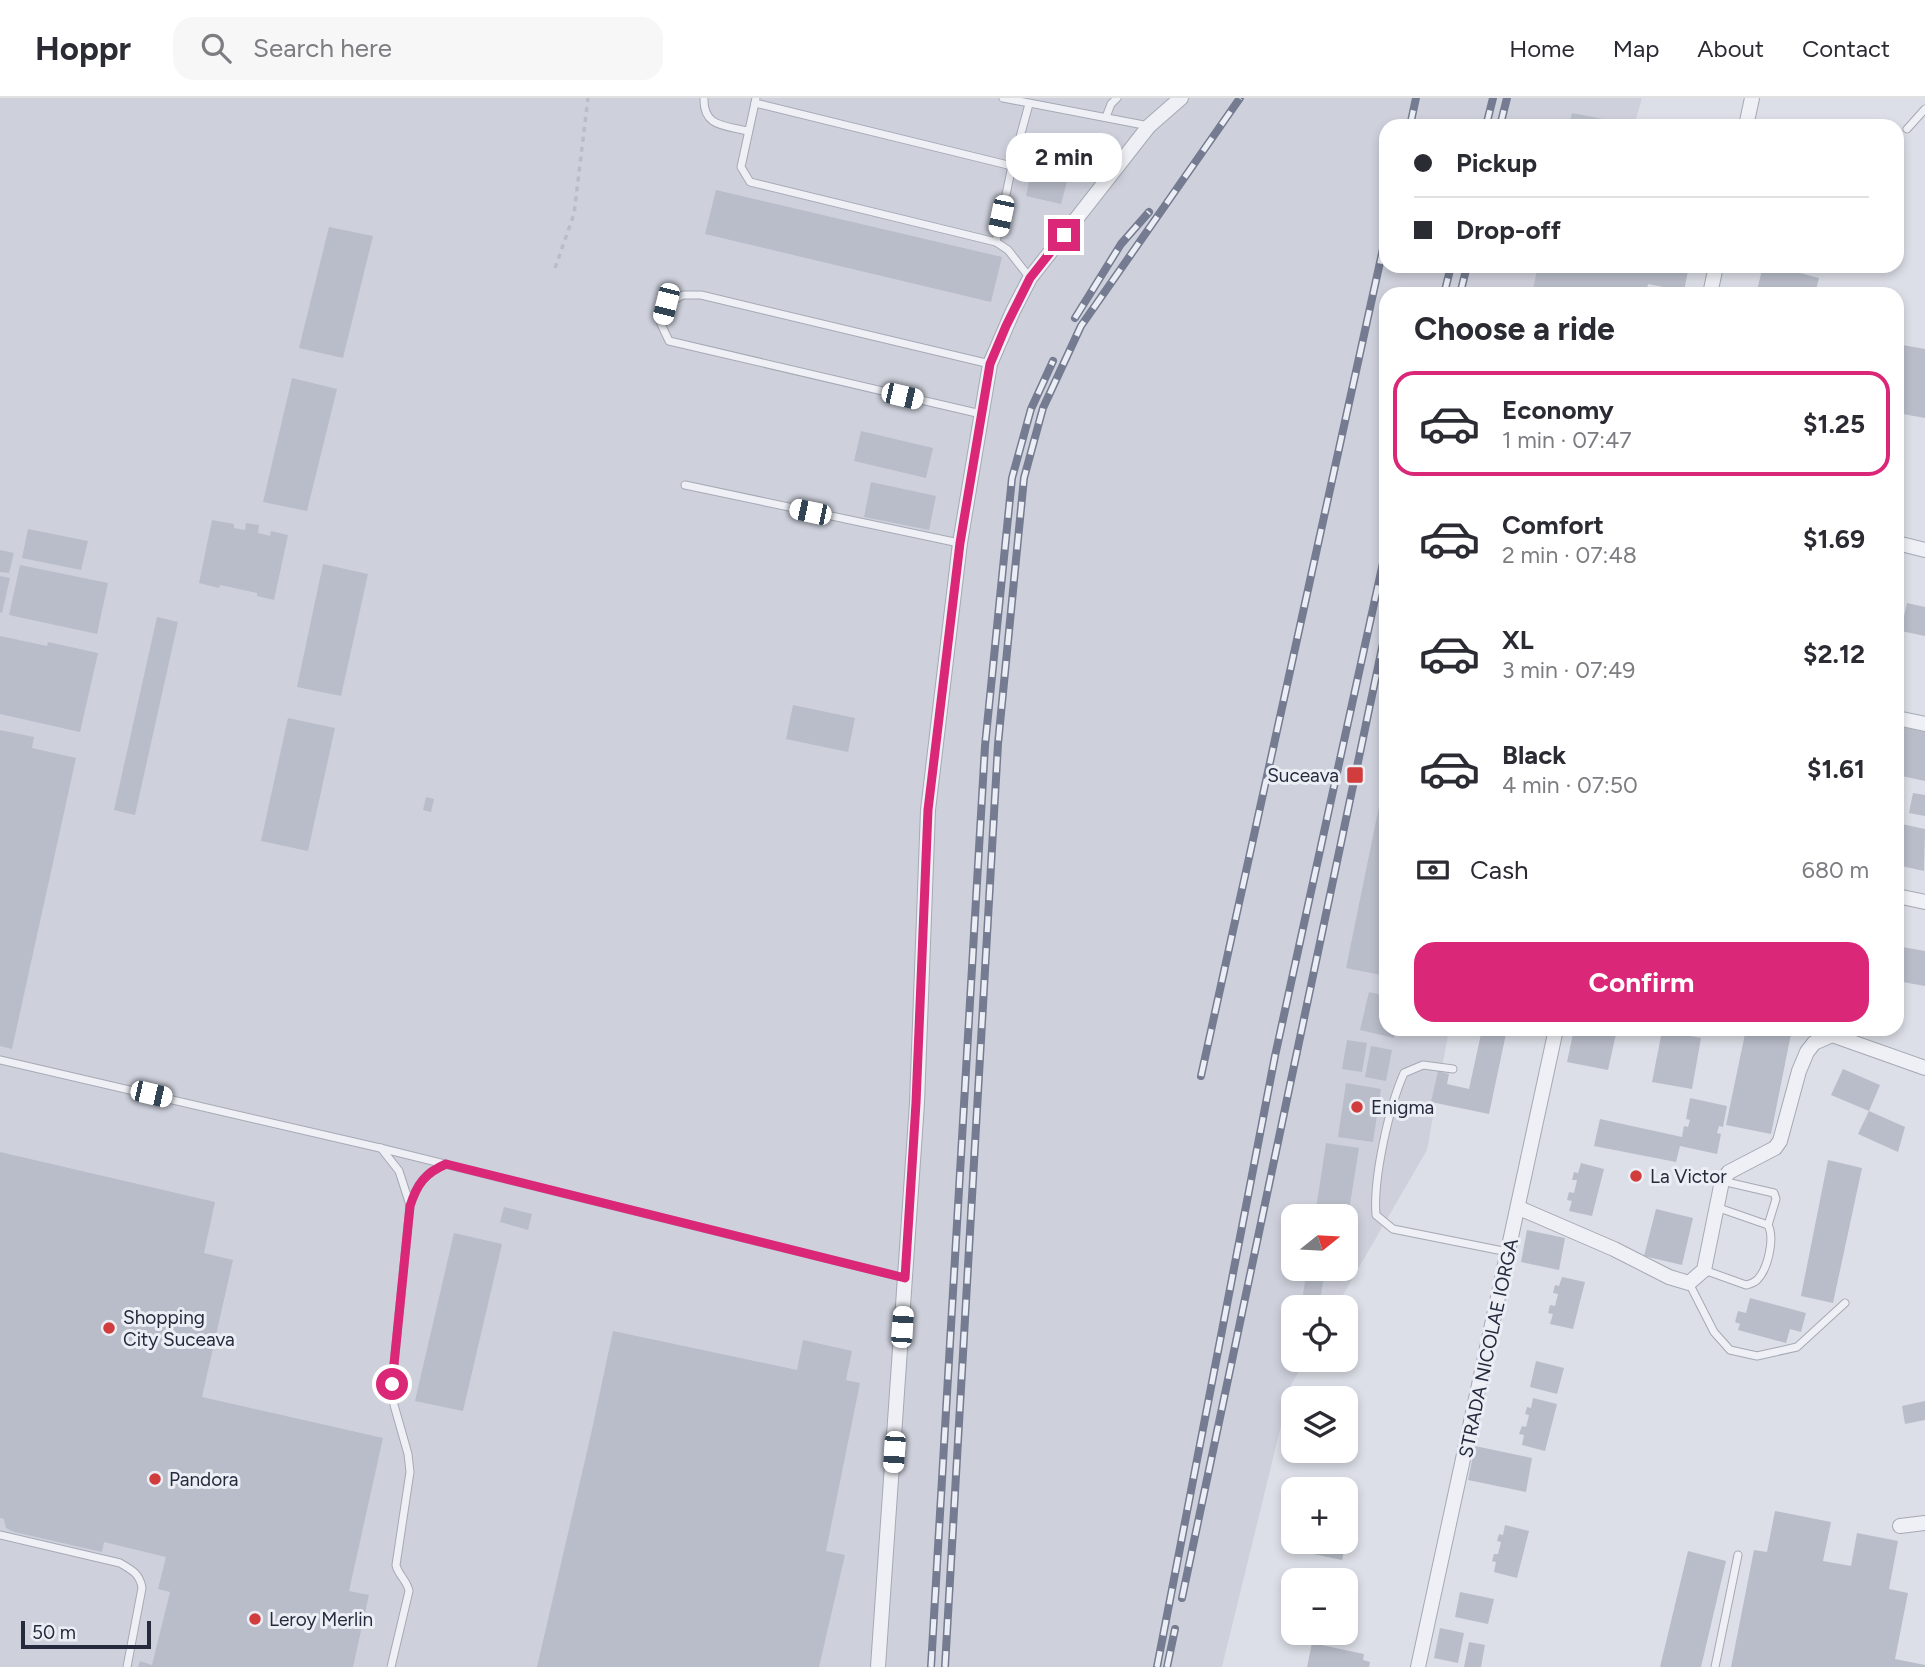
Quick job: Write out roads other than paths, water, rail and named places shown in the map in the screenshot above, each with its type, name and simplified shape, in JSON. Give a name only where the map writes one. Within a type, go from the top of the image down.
[{"type":"street","points":[[878,1667],[916,1103],[928,810],[960,543],[990,364],[1030,278],[1149,126],[1181,98]]},
{"type":"street","points":[[1748,119],[1752,98]]},
{"type":"street","points":[[1904,545],[1925,550]]},
{"type":"street","points":[[1904,720],[1925,724]]},
{"type":"street","points":[[1904,898],[1925,902]]},
{"type":"street","name":"STRADA NICOLAE IORGA","points":[[1418,1667],[1555,1036]]},
{"type":"street","points":[[1519,1208],[1614,1249],[1669,1277],[1689,1283],[1703,1270],[1722,1181],[1729,1172],[1775,1148],[1780,1141],[1799,1072],[1814,1043],[1830,1036]]},
{"type":"street","points":[[1835,1036],[1925,1068]]},
{"type":"street","points":[[1900,1526],[1925,1523]]},
{"type":"lane","points":[[704,98],[704,111],[712,122],[747,131]]},
{"type":"lane","points":[[1003,98],[1149,126]]},
{"type":"lane","points":[[1106,117],[1111,104],[1117,98]]},
{"type":"lane","points":[[1012,166],[755,100],[741,167],[750,182],[996,242],[1008,250],[1030,278]]},
{"type":"lane","points":[[996,242],[1012,166],[1029,104]]},
{"type":"lane","points":[[1907,129],[1925,109]]},
{"type":"lane","points":[[981,414],[669,341],[660,324],[666,304],[683,295],[701,295],[990,364]]},
{"type":"lane","points":[[685,485],[960,543]]},
{"type":"lane","points":[[0,1060],[380,1147],[905,1278]]},
{"type":"lane","points":[[1453,1069],[1423,1065],[1404,1073],[1395,1094],[1374,1194],[1376,1215],[1393,1229],[1509,1252]]},
{"type":"lane","points":[[380,1147],[399,1171],[410,1206]]},
{"type":"lane","points":[[391,1667],[409,1591],[408,1584],[396,1565],[410,1472],[392,1392],[410,1206],[419,1182],[432,1170],[446,1164]]},
{"type":"lane","points":[[1703,1270],[1746,1285],[1757,1280],[1764,1268],[1771,1244],[1768,1225],[1776,1199],[1774,1193],[1722,1181]]},
{"type":"lane","points":[[1716,1207],[1768,1225]]},
{"type":"lane","points":[[1689,1283],[1714,1332],[1730,1350],[1757,1356],[1797,1347],[1845,1303]]},
{"type":"lane","points":[[0,1535],[120,1563],[134,1571],[142,1588],[127,1667]]},
{"type":"lane","points":[[1715,1667],[1738,1555]]},
{"type":"railway","points":[[945,1667],[998,744],[1024,478],[1043,408],[1081,326],[1240,98]]},
{"type":"railway","points":[[1412,119],[1416,98]]},
{"type":"railway","points":[[1488,119],[1493,98]]},
{"type":"railway","points":[[1502,119],[1507,98]]},
{"type":"railway","points":[[1075,318],[1121,244],[1149,212]]},
{"type":"railway","points":[[1201,1076],[1379,267]]},
{"type":"railway","points":[[1446,287],[1449,273]]},
{"type":"railway","points":[[1462,287],[1465,273]]},
{"type":"railway","points":[[931,1667],[985,746],[1012,478],[1031,409],[1053,361]]},
{"type":"railway","points":[[1157,1667],[1275,1056],[1379,581]]},
{"type":"railway","points":[[1182,1598],[1379,662]]},
{"type":"railway","points":[[1167,1667],[1175,1629]]},
{"type":"place","name":"Suceava","points":[[1355,775]]},
{"type":"place","name":"Enigma","points":[[1357,1107]]},
{"type":"place","name":"La Victor","points":[[1636,1176]]},
{"type":"place","name":"Shopping City Suceava","points":[[109,1328]]},
{"type":"place","name":"Pandora","points":[[155,1479]]},
{"type":"place","name":"Leroy Merlin","points":[[255,1619]]}]
